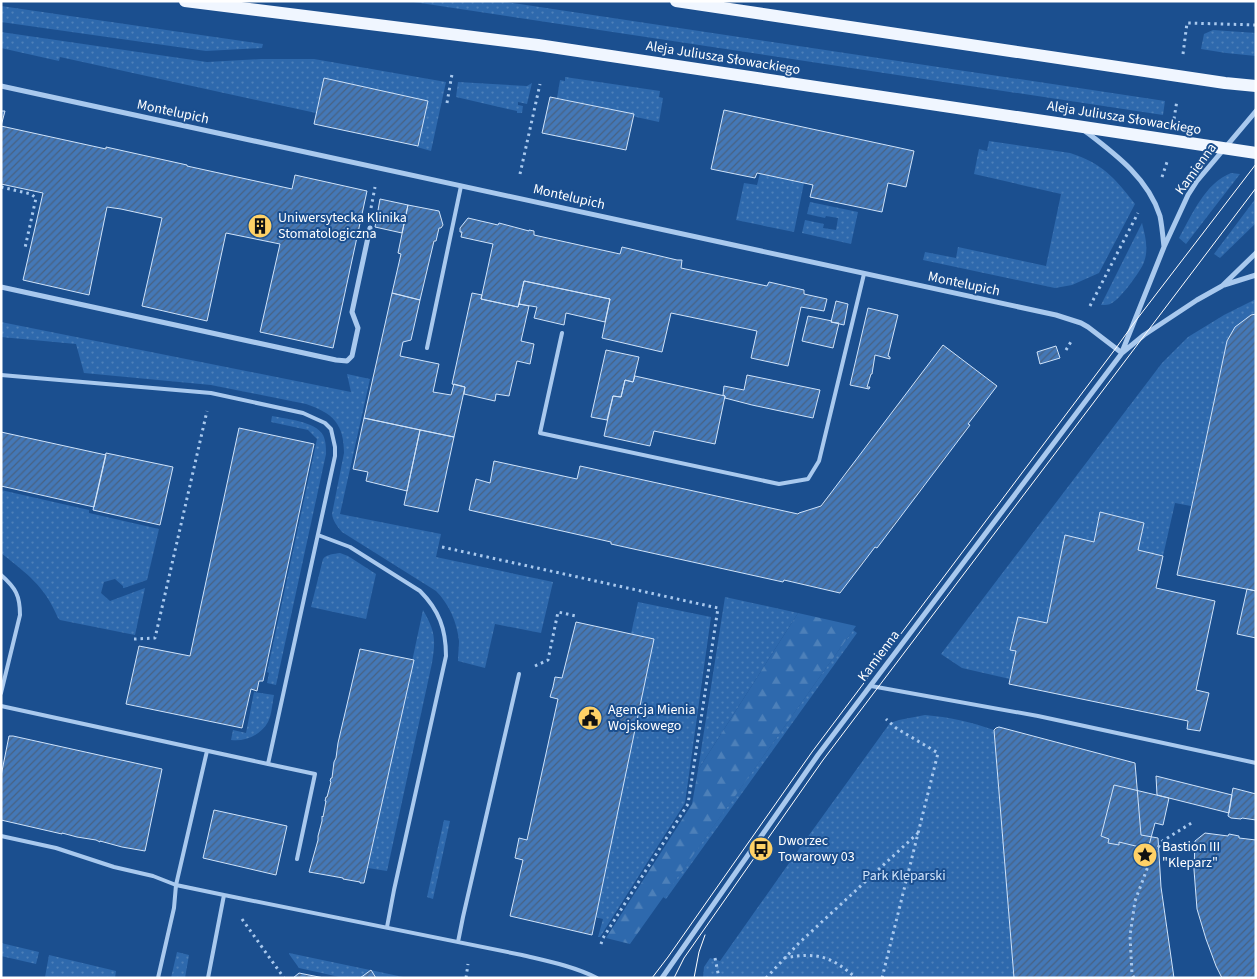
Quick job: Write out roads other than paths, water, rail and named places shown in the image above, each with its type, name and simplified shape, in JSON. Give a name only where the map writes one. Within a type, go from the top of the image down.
[{"type":"main road","name":"Aleja Juliusza Słowackiego","points":[[185,1],[538,46],[1256,153]]},
{"type":"main road","points":[[676,1],[1225,83],[1256,86]]},
{"type":"street","name":"Montelupich","points":[[1,86],[1068,319],[1088,327],[1122,353]]},
{"type":"street","name":"Kamienna","points":[[1122,353],[1164,247],[1188,195],[1256,110]]},
{"type":"street","name":"Kamienna","points":[[1079,126],[1131,168],[1144,185],[1160,217],[1164,247]]},
{"type":"street","points":[[1,287],[347,361],[352,356],[358,328],[352,312],[370,228]]},
{"type":"street","name":"Kamienna","points":[[1222,286],[1256,254]]},
{"type":"street","name":"Kamienna","points":[[662,978],[788,797],[1122,353],[1144,335],[1197,300],[1222,286],[1256,275]]},
{"type":"lane","points":[[427,348],[461,186]]},
{"type":"lane","points":[[562,333],[540,433],[779,484],[808,479],[819,461],[864,274]]},
{"type":"lane","points":[[1,375],[211,393],[302,413],[325,423],[331,429],[336,447],[335,456],[268,764]]},
{"type":"lane","points":[[318,535],[350,547],[420,591],[437,611],[443,625],[446,641],[446,656],[387,927]]},
{"type":"lane","points":[[1,575],[17,593],[20,603],[20,615],[1,693]]},
{"type":"lane","points":[[458,942],[519,674]]},
{"type":"lane","points":[[870,686],[1048,718],[1256,763]]},
{"type":"lane","points":[[1,706],[315,774],[298,859]]},
{"type":"lane","points":[[158,978],[174,908],[176,884],[207,751]]},
{"type":"lane","points":[[1,836],[56,848],[114,867],[153,876],[176,884],[522,955],[566,966],[597,978]]},
{"type":"lane","points":[[208,978],[224,895]]},
{"type":"tram line","points":[[652,978],[812,752],[1134,323],[1256,164]]},
{"type":"tram line","points":[[674,978],[684,958],[823,760],[1256,188]]},
{"type":"tram line","points":[[694,978],[699,952],[705,935]]},
{"type":"place","name":"Uniwersytecka Klinika Stomatologiczna","points":[[260,226]]},
{"type":"place","name":"Agencja Mienia Wojskowego","points":[[590,718]]},
{"type":"place","name":"Dworzec Towarowy 03","points":[[761,849]]},
{"type":"place","name":"Bastion III \"Kleparz\"","points":[[1145,855]]},
{"type":"park label","name":"Park Kleparski","points":[[904,876]]}]
